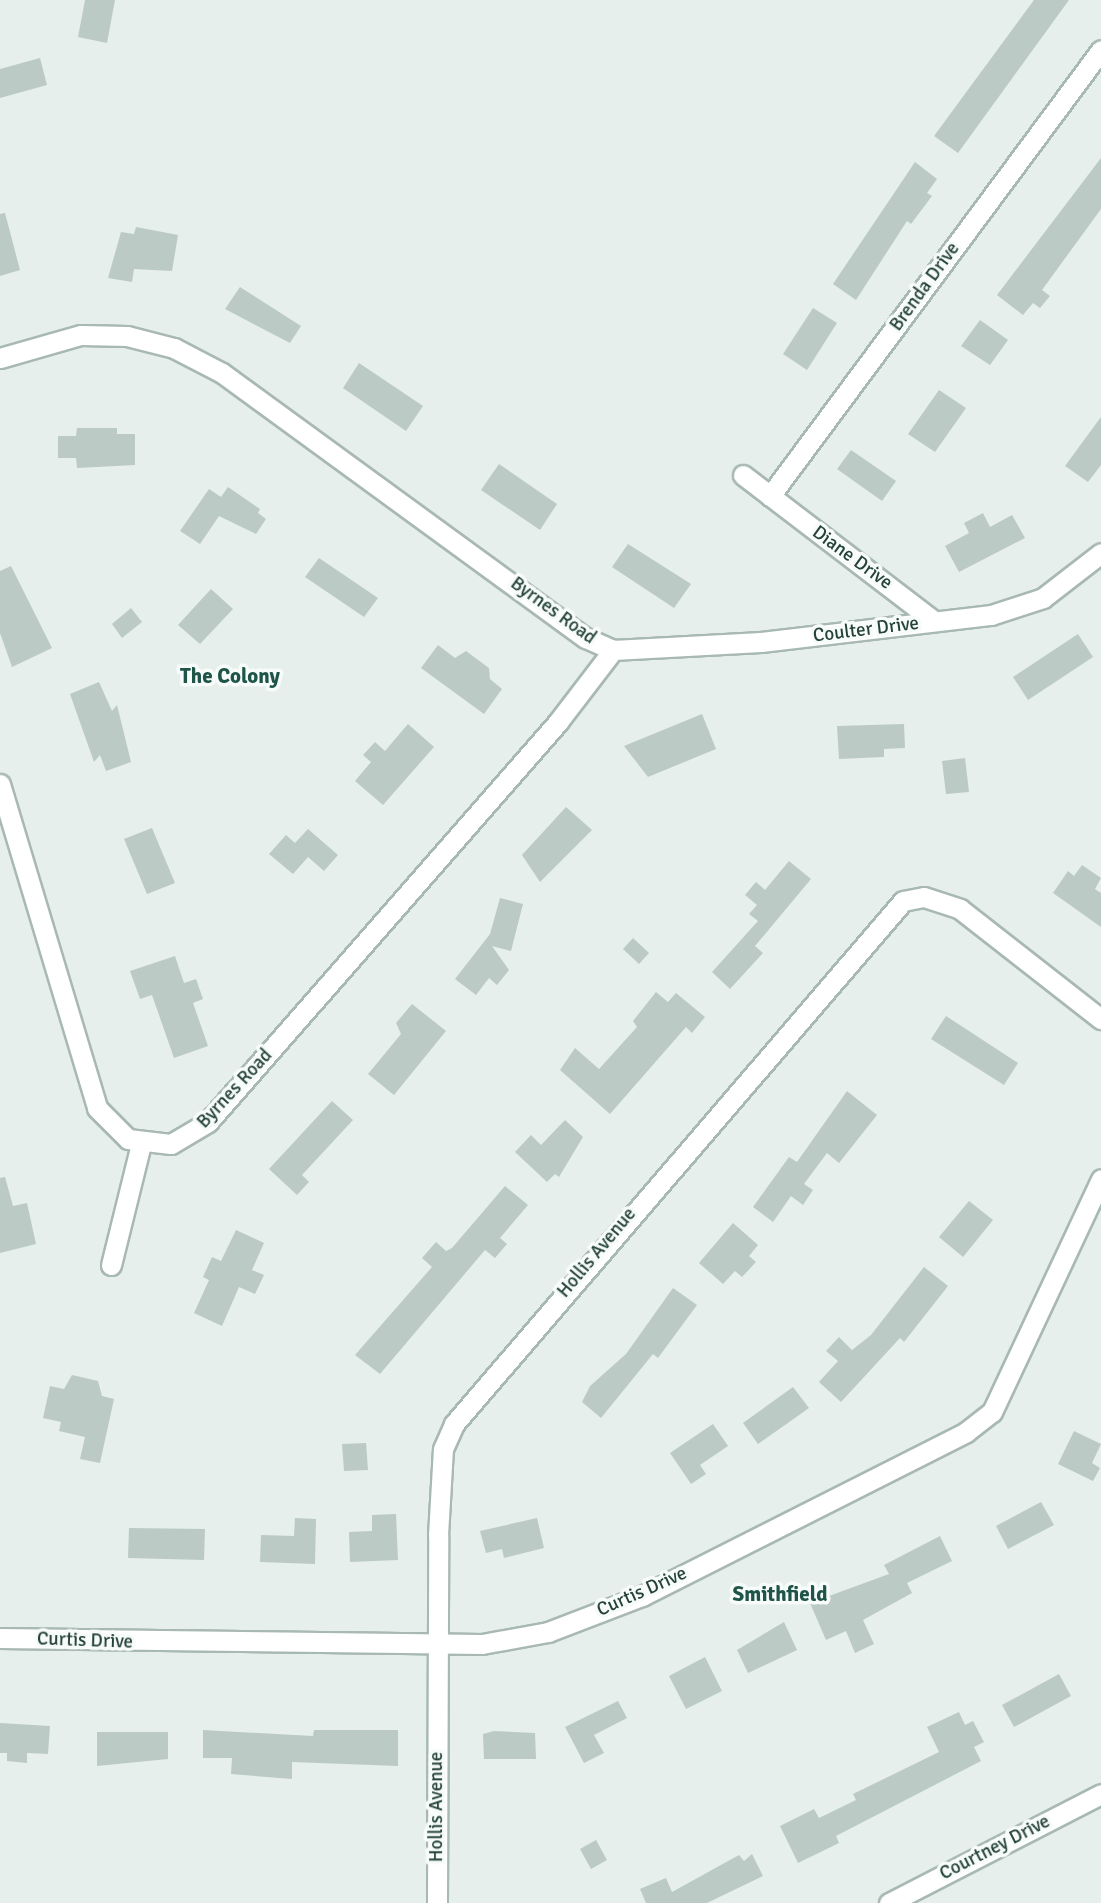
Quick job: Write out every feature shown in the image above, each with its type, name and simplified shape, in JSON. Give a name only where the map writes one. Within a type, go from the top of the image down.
[{"type":"street","name":"Brenda Drive","points":[[770,496],[1101,50]]},
{"type":"street","name":"Byrnes Road","points":[[0,358],[81,335],[127,336],[174,348],[222,373],[586,638],[613,650],[558,722],[208,1122],[178,1142],[141,1144]]},
{"type":"street","points":[[743,475],[770,496]]},
{"type":"street","name":"Diane Drive","points":[[770,496],[934,621]]},
{"type":"street","name":"Coulter Drive","points":[[613,650],[761,642],[991,615],[1043,598],[1101,553]]},
{"type":"street","points":[[0,784],[97,1108],[116,1131],[141,1144],[111,1265]]},
{"type":"street","name":"Hollis Avenue","points":[[437,1903],[442,1463],[454,1424],[903,901],[924,897],[960,909],[1101,1019]]},
{"type":"street","name":"Curtis Drive","points":[[0,1638],[438,1646],[548,1632],[642,1596],[979,1423],[1002,1399],[1101,1179]]},
{"type":"street","name":"Courtney Drive","points":[[889,1903],[1101,1794]]},
{"type":"building","points":[[85,0],[115,0],[107,43],[78,37]]},
{"type":"building","points":[[1034,0],[1069,0],[958,153],[934,136]]},
{"type":"building","points":[[40,58],[47,85],[0,98],[0,69]]},
{"type":"building","points":[[1101,158],[1101,209],[1042,290],[1050,296],[1040,308],[1033,303],[1023,315],[997,295]]},
{"type":"building","points":[[915,162],[937,179],[927,193],[932,196],[911,224],[907,221],[856,300],[833,284]]},
{"type":"building","points":[[5,213],[20,270],[0,276],[0,214]]},
{"type":"building","points":[[136,227],[178,235],[172,271],[134,269],[132,282],[108,278],[121,232],[134,234]]},
{"type":"building","points":[[240,287],[301,326],[290,343],[225,309]]},
{"type":"building","points":[[813,308],[837,323],[807,370],[783,354]]},
{"type":"building","points":[[980,320],[1008,340],[990,365],[961,346]]},
{"type":"building","points":[[359,363],[423,406],[406,431],[343,388]]},
{"type":"building","points":[[939,390],[966,408],[935,452],[908,434]]},
{"type":"building","points":[[1101,417],[1101,465],[1088,482],[1065,466]]},
{"type":"building","points":[[77,428],[117,428],[117,434],[135,434],[135,465],[77,468],[76,458],[58,458],[58,436],[76,436]]},
{"type":"building","points":[[851,450],[896,481],[882,501],[837,469]]},
{"type":"building","points":[[499,464],[557,504],[540,530],[481,490]]},
{"type":"building","points":[[228,487],[260,509],[258,513],[266,519],[256,534],[219,516],[200,544],[180,531],[209,489],[221,497]]},
{"type":"building","points":[[983,513],[990,527],[1012,515],[1025,538],[959,572],[945,546],[969,533],[964,523]]},
{"type":"building","points":[[628,544],[691,584],[674,608],[612,567]]},
{"type":"building","points":[[319,558],[378,598],[364,617],[305,577]]},
{"type":"building","points":[[11,566],[52,648],[12,667],[0,633],[0,571]]},
{"type":"building","points":[[211,589],[233,609],[200,644],[178,625]]},
{"type":"building","points":[[131,608],[142,622],[122,638],[112,624]]},
{"type":"building","points":[[1078,634],[1093,657],[1028,700],[1013,677]]},
{"type":"building","points":[[438,645],[455,658],[466,651],[489,668],[490,679],[502,689],[484,714],[421,668]]},
{"type":"building","points":[[99,682],[112,711],[117,705],[131,762],[106,771],[100,755],[94,762],[70,694]]},
{"type":"building","points":[[702,714],[716,749],[648,777],[624,746]]},
{"type":"building","points":[[408,724],[434,747],[383,805],[355,781],[371,762],[363,755],[375,742],[385,751]]},
{"type":"building","points":[[904,724],[905,748],[884,749],[884,757],[839,759],[837,726]]},
{"type":"building","points":[[965,758],[969,792],[946,794],[942,761]]},
{"type":"building","points":[[566,807],[592,830],[540,882],[522,855]]},
{"type":"building","points":[[152,828],[175,883],[147,894],[124,839]]},
{"type":"building","points":[[308,829],[338,855],[324,871],[308,857],[293,874],[269,854],[286,835],[295,843]]},
{"type":"building","points":[[789,861],[811,879],[755,946],[763,953],[730,989],[712,972],[758,921],[749,914],[757,905],[745,895],[756,882],[765,890]]},
{"type":"building","points":[[1082,865],[1101,878],[1095,889],[1101,893],[1101,927],[1053,893],[1068,871],[1074,876]]},
{"type":"building","points":[[500,898],[523,904],[511,951],[492,946],[509,970],[497,985],[489,978],[476,995],[455,979],[490,934]]},
{"type":"building","points":[[633,938],[649,953],[639,964],[623,949]]},
{"type":"building","points":[[175,956],[184,983],[196,979],[203,999],[193,1003],[208,1046],[174,1058],[152,995],[140,999],[130,971]]},
{"type":"building","points":[[656,992],[668,1002],[676,993],[705,1017],[692,1033],[686,1027],[610,1114],[560,1070],[575,1048],[599,1069],[637,1027],[633,1021]]},
{"type":"building","points":[[412,1004],[446,1031],[394,1095],[368,1074],[401,1034],[396,1023]]},
{"type":"building","points":[[946,1016],[1018,1063],[1004,1085],[931,1039]]},
{"type":"building","points":[[847,1091],[877,1115],[839,1163],[827,1153],[804,1184],[813,1190],[803,1205],[791,1196],[773,1222],[753,1207],[789,1157],[797,1162]]},
{"type":"building","points":[[332,1101],[353,1120],[302,1175],[309,1182],[297,1195],[269,1169]]},
{"type":"building","points":[[565,1120],[583,1137],[559,1177],[555,1174],[547,1182],[515,1152],[531,1135],[541,1145]]},
{"type":"building","points":[[5,1177],[13,1206],[27,1203],[36,1244],[0,1253],[0,1178]]},
{"type":"building","points":[[505,1186],[528,1205],[500,1238],[507,1244],[495,1258],[485,1250],[380,1374],[355,1355],[432,1267],[422,1258],[436,1242],[446,1251],[452,1248]]},
{"type":"building","points":[[969,1201],[993,1220],[963,1257],[939,1237]]},
{"type":"building","points":[[733,1223],[758,1245],[749,1256],[756,1262],[742,1277],[735,1271],[723,1284],[699,1263]]},
{"type":"building","points":[[236,1230],[264,1243],[252,1270],[264,1275],[255,1294],[239,1287],[222,1326],[194,1313],[209,1280],[203,1277],[212,1257],[221,1261]]},
{"type":"building","points":[[924,1267],[948,1286],[904,1342],[900,1338],[841,1402],[819,1382],[838,1361],[826,1351],[839,1337],[852,1350],[871,1335]]},
{"type":"building","points":[[673,1288],[697,1305],[658,1358],[653,1354],[601,1418],[582,1402],[590,1386],[626,1354]]},
{"type":"building","points":[[72,1375],[98,1381],[102,1396],[114,1399],[100,1463],[80,1459],[85,1437],[59,1431],[61,1422],[43,1418],[50,1386],[64,1389]]},
{"type":"building","points":[[793,1387],[809,1408],[758,1444],[743,1423]]},
{"type":"building","points":[[713,1424],[728,1446],[700,1465],[706,1474],[691,1484],[670,1453]]},
{"type":"building","points":[[1074,1431],[1101,1444],[1092,1463],[1100,1468],[1093,1481],[1058,1464]]},
{"type":"building","points":[[366,1443],[368,1470],[344,1471],[342,1444]]},
{"type":"building","points":[[1041,1502],[1054,1525],[1008,1549],[996,1526]]},
{"type":"building","points":[[396,1514],[398,1560],[350,1562],[349,1532],[372,1531],[372,1515]]},
{"type":"building","points":[[295,1518],[316,1519],[315,1564],[260,1562],[261,1535],[294,1536]]},
{"type":"building","points":[[537,1518],[544,1548],[504,1558],[502,1549],[486,1553],[480,1531]]},
{"type":"building","points":[[129,1528],[205,1529],[204,1560],[128,1558]]},
{"type":"building","points":[[940,1536],[952,1561],[907,1583],[912,1593],[863,1620],[874,1644],[855,1653],[846,1631],[826,1640],[810,1603],[889,1574],[884,1565]]},
{"type":"building","points":[[784,1622],[797,1650],[748,1673],[737,1650]]},
{"type":"building","points":[[705,1657],[722,1691],[686,1709],[669,1676]]},
{"type":"building","points":[[1059,1674],[1071,1696],[1014,1727],[1002,1705]]},
{"type":"building","points":[[618,1701],[627,1718],[594,1735],[604,1753],[584,1763],[565,1727]]},
{"type":"building","points":[[959,1712],[965,1725],[973,1721],[984,1742],[974,1747],[981,1761],[836,1836],[839,1843],[798,1863],[780,1826],[814,1809],[819,1818],[856,1800],[853,1794],[939,1752],[927,1727]]},
{"type":"building","points":[[0,1723],[50,1726],[48,1754],[27,1753],[27,1763],[7,1761],[7,1753],[0,1753]]},
{"type":"building","points":[[203,1730],[313,1736],[314,1730],[398,1730],[398,1766],[292,1762],[292,1779],[231,1774],[232,1758],[203,1758]]},
{"type":"building","points":[[494,1731],[535,1733],[536,1759],[484,1759],[483,1734]]},
{"type":"building","points":[[97,1732],[168,1732],[168,1759],[97,1766]]},
{"type":"building","points":[[596,1840],[607,1860],[591,1869],[580,1849]]},
{"type":"building","points":[[752,1854],[763,1876],[707,1903],[646,1903],[640,1889],[666,1878],[672,1892],[739,1855],[744,1861]]},
{"type":"district","name":"The Colony","points":[[230,676]]},
{"type":"district","name":"Smithfield","points":[[780,1594]]}]
